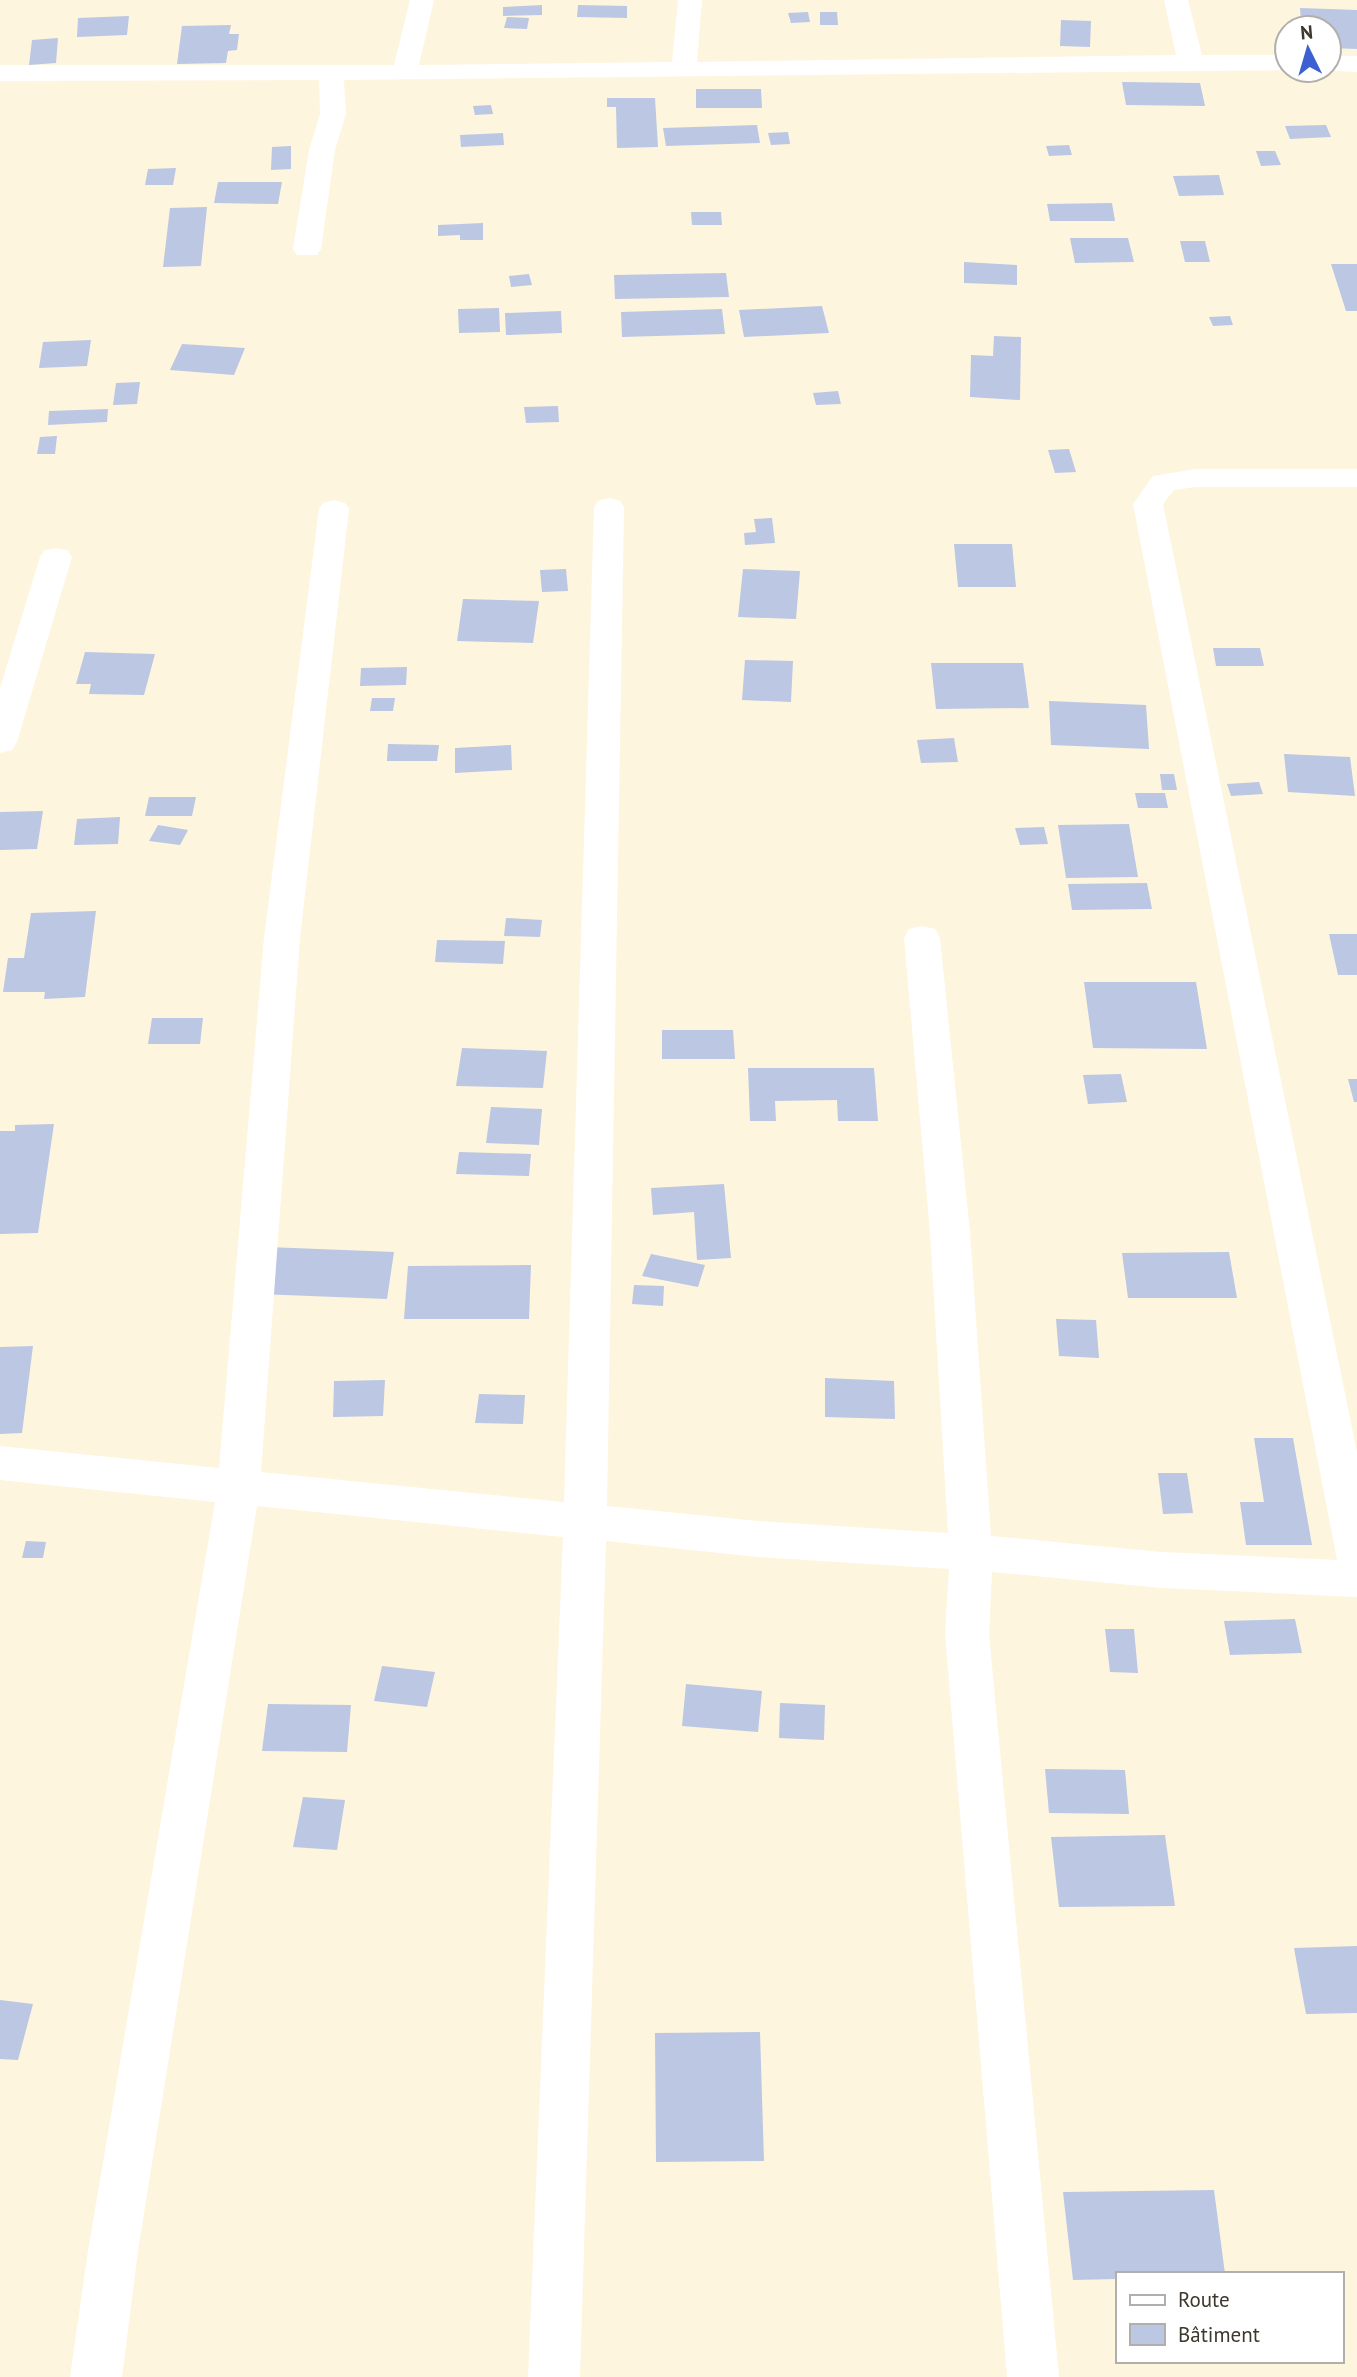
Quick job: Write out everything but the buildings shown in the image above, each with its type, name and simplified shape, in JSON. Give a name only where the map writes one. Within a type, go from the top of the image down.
[{"type":"street","points":[[405,71],[422,0]]},
{"type":"street","points":[[684,70],[690,0]]},
{"type":"street","points":[[1176,0],[1191,63]]},
{"type":"street","points":[[0,73],[1273,64]]},
{"type":"street","points":[[307,249],[322,150],[333,114],[331,72]]},
{"type":"street","points":[[1357,478],[1196,478],[1164,482],[1148,504],[1357,1557]]},
{"type":"street","points":[[554,2377],[585,1524],[608,507]]},
{"type":"street","points":[[96,2377],[113,2251],[239,1485],[282,938],[334,509]]},
{"type":"street","points":[[0,742],[56,557]]},
{"type":"street","points":[[922,939],[950,1232],[971,1552],[967,1634],[1033,2377]]},
{"type":"street","points":[[0,1463],[239,1485],[585,1524],[971,1552],[1161,1570],[1357,1579]]}]
